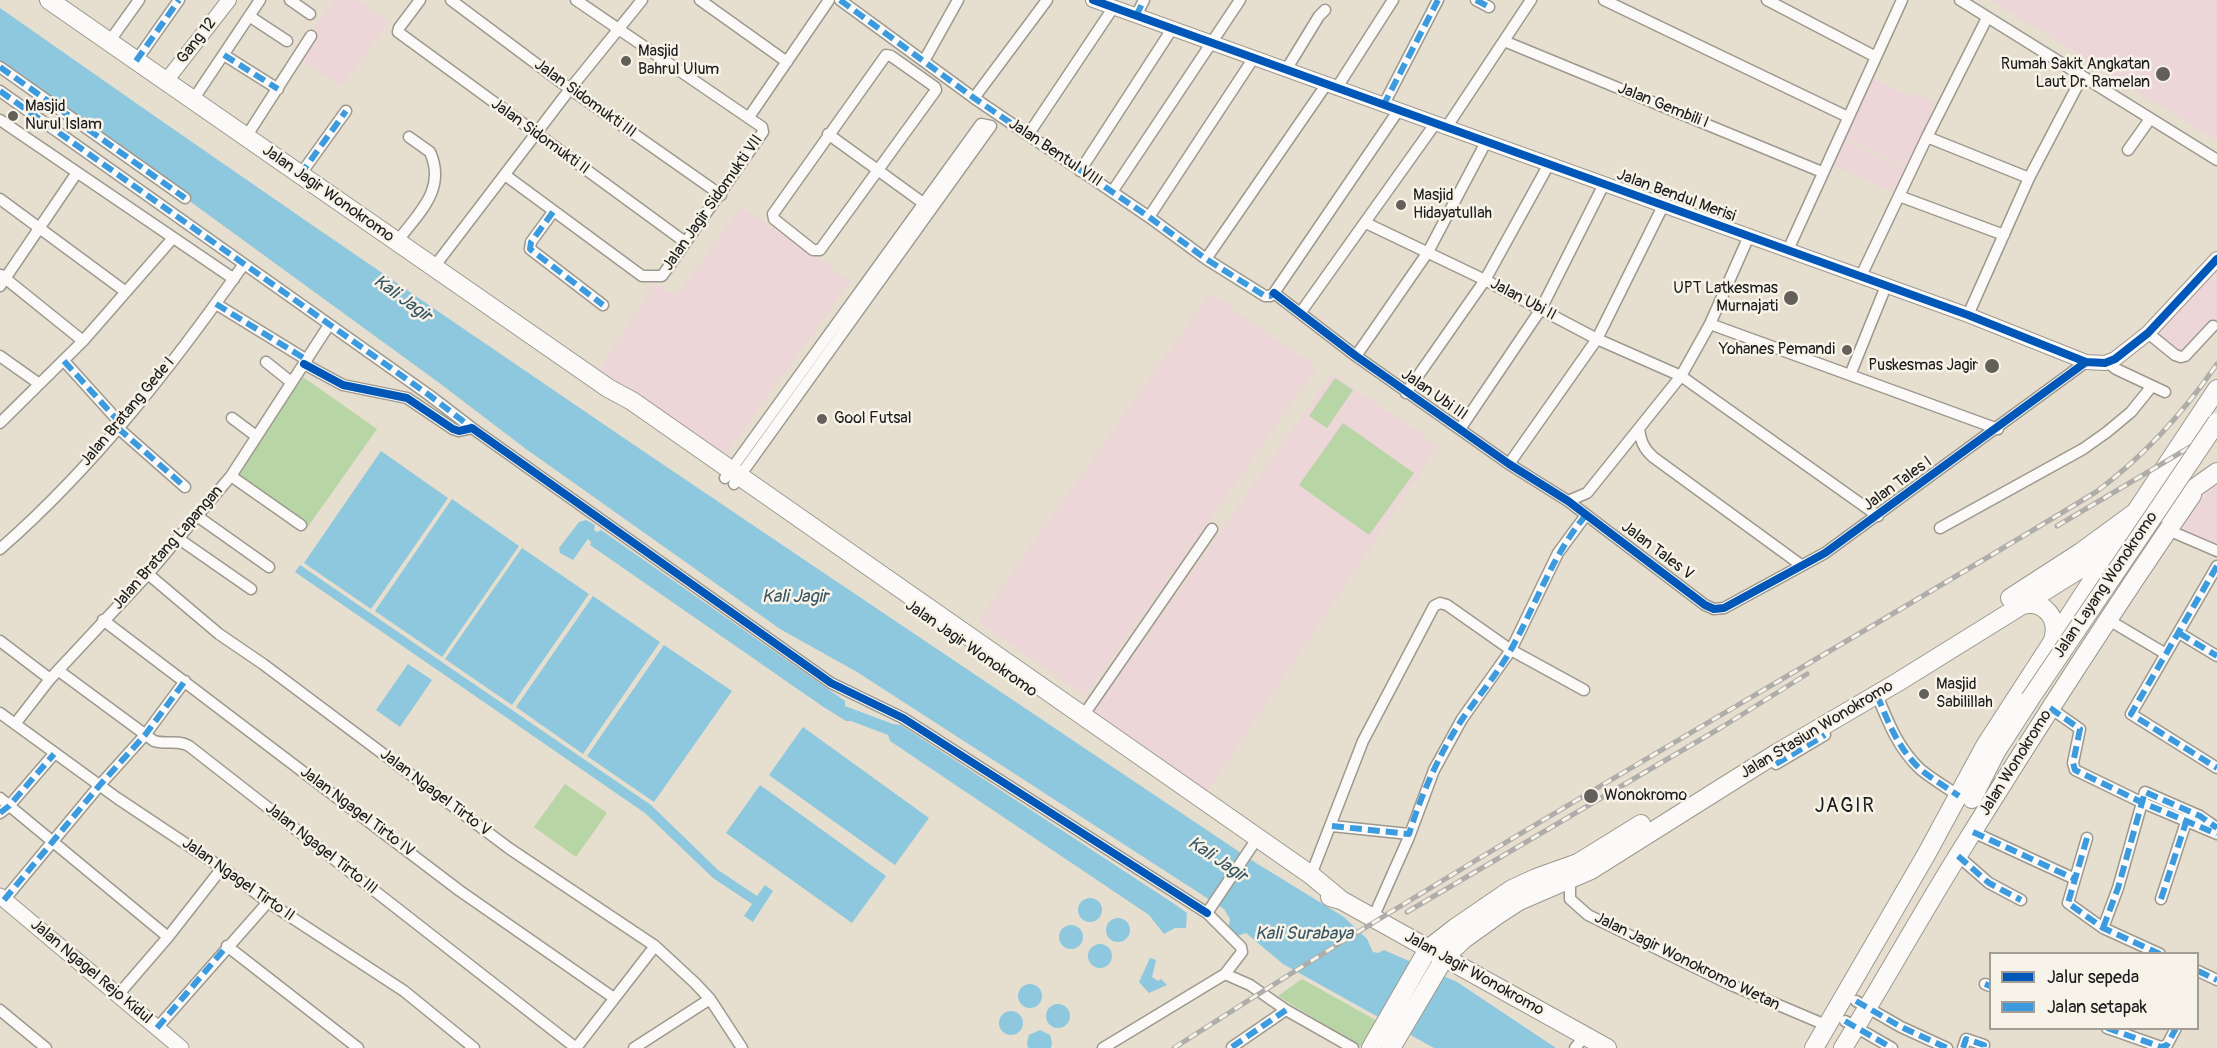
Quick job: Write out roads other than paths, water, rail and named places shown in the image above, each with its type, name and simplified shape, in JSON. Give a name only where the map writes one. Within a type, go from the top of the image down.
[{"type":"main road","name":"Jalan Jagir Wonokromo","points":[[49,0],[608,388],[626,409],[732,477],[1201,804],[1311,875],[1341,900]]},
{"type":"main road","points":[[2183,442],[2217,388]]},
{"type":"main road","points":[[2183,442],[2198,427],[2217,414]]},
{"type":"main road","name":"Jalan Layang Wonokromo","points":[[1963,798],[2217,422]]},
{"type":"main road","name":"Jalan Wonokromo","points":[[1814,1048],[1856,1001],[1963,798],[1988,740],[2183,442]]},
{"type":"main road","name":"Jalan Stasiun Wonokromo","points":[[1432,960],[1519,901],[1591,870],[1791,750],[1817,737],[1877,695],[2115,546],[2217,472]]},
{"type":"main road","name":"Jalan Wonokromo","points":[[1829,1048],[1836,1023],[1963,798],[1985,792],[2033,716],[2200,484]]},
{"type":"main road","name":"Jalan Wonokromo","points":[[1843,1048],[2105,616],[2184,494]]},
{"type":"main road","name":"Jalan Stasiun Wonokromo","points":[[1432,960],[1510,890],[1578,863],[1600,850],[1963,627],[2081,552],[2137,511]]},
{"type":"main road","name":"Jalan Jagir Wonokromo","points":[[858,565],[1083,716],[1201,804],[1249,850],[1308,885],[1372,918],[1432,960],[1580,1042],[1607,1048]]},
{"type":"main road","points":[[2080,599],[2087,598],[2094,601],[2100,606],[2105,616]]},
{"type":"main road","points":[[2018,606],[2037,604],[2048,611],[2054,621],[2053,640]]},
{"type":"main road","name":"Jalan Ngagel Rejo Kidul","points":[[2,898],[181,1048]]},
{"type":"main road","points":[[1371,1048],[1384,1025],[1432,960]]},
{"type":"main road","points":[[1396,1041],[1432,960]]},
{"type":"street","points":[[109,42],[140,0]]},
{"type":"street","points":[[136,61],[178,0]]},
{"type":"street","name":"Gang 12","points":[[166,81],[229,0]]},
{"type":"street","points":[[193,100],[260,0]]},
{"type":"street","points":[[290,0],[310,14]]},
{"type":"street","name":"Jalan Sidomukti II","points":[[420,0],[398,30],[399,33],[685,242]]},
{"type":"street","name":"Jalan Sidomukti III","points":[[451,0],[570,89],[721,195]]},
{"type":"street","points":[[576,0],[749,117]]},
{"type":"street","points":[[434,267],[570,89],[642,0]]},
{"type":"street","points":[[700,0],[787,62]]},
{"type":"street","name":"Jalan Bentul VIII","points":[[840,0],[974,98],[1149,217],[1206,259],[1265,296],[1270,297],[1274,293]]},
{"type":"street","points":[[924,61],[958,0]]},
{"type":"street","points":[[974,98],[1047,0]]},
{"type":"street","name":"Jalan Bendul Merisi","points":[[1093,0],[1968,315],[2086,362],[2108,363]]},
{"type":"street","points":[[1136,16],[1144,0]]},
{"type":"street","points":[[1112,192],[1240,0]]},
{"type":"street","points":[[1206,259],[1393,0]]},
{"type":"street","points":[[1383,105],[1438,0]]},
{"type":"street","points":[[1476,0],[1489,7]]},
{"type":"street","points":[[1301,312],[1504,41],[1531,0]]},
{"type":"street","points":[[1604,0],[1848,117]]},
{"type":"street","points":[[1767,0],[1876,57]]},
{"type":"street","points":[[1788,250],[1902,0]]},
{"type":"street","points":[[1960,0],[2217,160]]},
{"type":"street","name":"Jalan Jagir Sidomukti VII","points":[[553,212],[644,277],[664,276],[685,242],[721,195],[763,132],[762,127],[749,117],[825,2]]},
{"type":"street","points":[[1028,135],[1113,8]]},
{"type":"street","points":[[1286,70],[1325,10]]},
{"type":"street","points":[[249,16],[288,42]]},
{"type":"street","points":[[1861,276],[1987,18]]},
{"type":"street","points":[[1080,171],[1172,29]]},
{"type":"street","points":[[246,137],[311,36]]},
{"type":"street","name":"Jalan Gembili I","points":[[1504,41],[1822,172]]},
{"type":"street","points":[[224,55],[278,89]]},
{"type":"street","points":[[886,55],[891,56],[935,87],[936,90],[820,250],[813,250],[774,219],[772,214],[828,134],[886,55]]},
{"type":"street","points":[[1149,217],[1253,59]]},
{"type":"street","points":[[0,68],[185,198]]},
{"type":"street","points":[[1968,315],[2029,178],[2082,76]]},
{"type":"street","points":[[0,92],[831,683],[903,717],[1209,910],[1242,948],[1242,952],[1225,974],[1103,1048]]},
{"type":"street","points":[[300,175],[346,111]]},
{"type":"street","points":[[1274,293],[1398,111]]},
{"type":"street","points":[[2128,150],[2150,119]]},
{"type":"street","points":[[0,120],[76,174],[234,279]]},
{"type":"street","points":[[732,477],[927,206],[981,124],[991,126],[927,206]]},
{"type":"street","points":[[828,134],[927,206]]},
{"type":"street","points":[[397,242],[433,192],[436,180],[430,152],[409,137]]},
{"type":"street","points":[[1927,137],[2029,178]]},
{"type":"street","points":[[1356,356],[1428,252],[1486,142]]},
{"type":"street","points":[[1406,393],[1485,280],[1549,164]]},
{"type":"street","points":[[76,174],[2,279],[83,341]]},
{"type":"street","points":[[506,175],[553,212],[531,242],[530,249],[603,305]]},
{"type":"street","points":[[1460,429],[1541,309],[1604,184]]},
{"type":"street","points":[[1899,196],[2004,235]]},
{"type":"street","points":[[0,199],[126,292]]},
{"type":"street","points":[[1509,464],[1597,339],[1663,206]]},
{"type":"street","name":"Jalan Ubi II","points":[[1366,223],[1485,280],[1597,339],[1681,376],[1878,516]]},
{"type":"street","points":[[1568,501],[1587,493],[1681,376],[1710,324],[1749,236]]},
{"type":"street","points":[[0,423],[83,341],[173,238]]},
{"type":"street","points":[[2165,392],[2108,363],[2148,333],[2217,259]]},
{"type":"street","name":"Jalan Bratang Gede I","points":[[0,549],[39,514],[120,426],[216,304],[244,264]]},
{"type":"street","points":[[1850,375],[1886,286]]},
{"type":"street","name":"Jalan Ubi III","points":[[1274,293],[1406,393],[1509,464],[1568,501],[1584,516]]},
{"type":"street","points":[[216,304],[343,385],[407,398],[453,429],[472,428]]},
{"type":"street","points":[[1710,324],[1998,429]]},
{"type":"street","name":"Jalan Bratang Lapangan","points":[[15,724],[50,679],[148,574],[231,476],[329,325]]},
{"type":"street","points":[[2148,333],[2175,355],[2181,357],[2185,356],[2213,326]]},
{"type":"street","points":[[0,356],[38,383]]},
{"type":"street","points":[[64,361],[120,426],[185,487]]},
{"type":"street","points":[[266,362],[291,382]]},
{"type":"street","name":"Jalan Tales I","points":[[1714,609],[1724,608],[1825,553],[1998,429],[2086,362]]},
{"type":"street","points":[[1940,528],[2083,449],[2131,412],[2152,386]]},
{"type":"street","points":[[232,418],[256,436]]},
{"type":"street","points":[[1639,429],[1641,441],[1653,458],[1801,565]]},
{"type":"street","points":[[231,476],[301,525]]},
{"type":"street","points":[[1372,918],[1434,770],[1462,719],[1511,650],[1558,553],[1584,516],[1587,493]]},
{"type":"street","points":[[197,516],[269,567]]},
{"type":"street","name":"Jalan Tales V","points":[[1584,516],[1714,609]]},
{"type":"street","points":[[1083,716],[1212,529]]},
{"type":"street","points":[[2168,530],[2217,551]]},
{"type":"street","points":[[179,539],[251,589]]},
{"type":"street","points":[[2217,566],[2131,714],[2217,768]]},
{"type":"street","name":"Jalan Ngagel Tirto V","points":[[148,574],[219,634],[263,664],[510,849],[655,946],[695,982],[710,999],[742,1048]]},
{"type":"street","points":[[1311,875],[1332,826],[1363,741],[1434,606],[1440,603],[1447,605],[1511,650],[1584,690]]},
{"type":"street","points":[[2105,616],[2166,654]]},
{"type":"street","name":"Jalan Ngagel Tirto IV","points":[[103,620],[460,891],[614,998]]},
{"type":"street","points":[[2179,633],[2217,656]]},
{"type":"street","points":[[0,641],[50,679]]},
{"type":"street","name":"Jalan Ngagel Tirto III","points":[[58,671],[145,735],[160,743],[180,742],[189,746],[576,1048]]},
{"type":"street","points":[[2,898],[53,843],[99,786],[145,735],[185,681]]},
{"type":"street","points":[[1877,695],[1893,732],[1910,758],[1921,770],[1963,798]]},
{"type":"street","points":[[2050,708],[2080,729],[2073,763],[2075,770],[2141,802],[2188,816],[2217,828]]},
{"type":"street","name":"Jalan Ngagel Tirto II","points":[[0,713],[99,786],[222,868],[268,902],[404,991],[474,1048]]},
{"type":"street","points":[[1776,765],[1791,750]]},
{"type":"street","points":[[4,810],[54,754]]},
{"type":"street","points":[[0,798],[4,810],[53,843],[168,937]]},
{"type":"street","points":[[2103,928],[2118,888],[2141,802]]},
{"type":"street","points":[[2188,816],[2217,834]]},
{"type":"street","points":[[2161,899],[2188,816]]},
{"type":"street","points":[[1332,826],[1409,834]]},
{"type":"street","points":[[1973,832],[2075,879]]},
{"type":"street","points":[[2087,838],[2068,903],[2103,928],[2156,952]]},
{"type":"street","points":[[1209,910],[1249,850]]},
{"type":"street","points":[[1958,856],[1989,883],[2021,900]]},
{"type":"street","points":[[118,995],[168,937],[222,868]]},
{"type":"street","name":"Jalan Jagir Wonokromo Wetan","points":[[1570,879],[1570,899],[1588,915],[1729,984],[1811,1020],[1836,1023],[1892,1048]]},
{"type":"street","points":[[157,1028],[268,902]]},
{"type":"street","points":[[227,946],[358,1048]]},
{"type":"street","points":[[576,1048],[655,946]]},
{"type":"street","points":[[1225,974],[1261,992],[1286,1010],[1353,1048]]},
{"type":"street","points":[[2199,974],[2217,980]]},
{"type":"street","points":[[634,1048],[710,999]]},
{"type":"street","points":[[1856,1001],[1901,1027],[1947,1048]]},
{"type":"street","points":[[0,1010],[44,1047]]},
{"type":"street","points":[[1232,1047],[1286,1010]]},
{"type":"street","points":[[2109,1030],[2131,1043],[2164,1047],[2175,1030]]},
{"type":"street","points":[[1963,1048],[1966,1039],[1984,1045],[1983,1048]]},
{"type":"water","name":"Kali Jagir","points":[[0,8],[625,439],[1256,863],[1344,917],[1367,939],[1373,952],[1378,953],[1384,950],[1457,982],[1556,1048],[1434,1048],[1283,964],[1246,933],[1237,936],[1228,931],[1230,919],[1224,909],[857,672],[780,629],[526,449],[438,382],[0,63]]},
{"type":"water","points":[[381,451],[448,498],[371,609],[304,563]]},
{"type":"water","points":[[452,499],[519,546],[442,657],[375,611]]},
{"type":"water","points":[[586,520],[595,525],[594,530],[597,532],[601,530],[845,701],[845,706],[901,725],[1173,903],[1187,913],[1186,928],[1175,928],[1164,934],[1149,915],[890,741],[888,735],[846,721],[822,706],[590,545],[591,542],[588,539],[573,560],[560,553],[559,548],[579,522]]},
{"type":"water","points":[[522,548],[589,594],[512,705],[445,659]]},
{"type":"water","points":[[300,565],[651,805],[718,870],[757,896],[765,885],[773,891],[753,922],[744,916],[752,904],[713,878],[645,813],[295,572]]},
{"type":"water","points":[[593,596],[660,642],[583,754],[516,707]]},
{"type":"water","points":[[664,645],[732,691],[654,802],[587,756]]},
{"type":"water","points":[[408,664],[432,680],[400,727],[376,710]]},
{"type":"water","points":[[803,727],[929,818],[895,865],[769,775]]},
{"type":"water","points":[[760,785],[886,876],[852,923],[726,833]]},
{"type":"water","points":[[1090,898],[1099,901],[1102,910],[1099,919],[1090,922],[1081,919],[1078,910],[1081,901]]},
{"type":"water","points":[[1118,918],[1127,921],[1130,930],[1127,939],[1118,942],[1109,939],[1106,930],[1109,921]]},
{"type":"water","points":[[1071,925],[1080,928],[1083,937],[1080,946],[1071,949],[1062,946],[1059,937],[1062,928]]},
{"type":"water","points":[[1100,944],[1109,947],[1112,956],[1109,965],[1100,968],[1091,965],[1088,956],[1091,947]]},
{"type":"water","points":[[1150,958],[1156,960],[1152,977],[1158,981],[1161,979],[1167,985],[1149,993],[1139,982]]},
{"type":"water","points":[[1030,984],[1039,987],[1042,996],[1039,1005],[1030,1008],[1021,1005],[1018,996],[1021,987]]},
{"type":"water","points":[[1058,1004],[1067,1007],[1070,1016],[1067,1025],[1058,1028],[1049,1025],[1046,1016],[1049,1007]]},
{"type":"water","points":[[1011,1011],[1020,1014],[1023,1023],[1020,1032],[1011,1035],[1002,1032],[999,1023],[1002,1014]]},
{"type":"water","points":[[1040,1030],[1050,1035],[1051,1048],[1028,1048],[1029,1035]]},
{"type":"railway","points":[[1174,1048],[1402,905],[2096,492],[2162,433],[2217,364]]},
{"type":"railway","points":[[2057,526],[2217,431]]},
{"type":"railway","points":[[1407,912],[1722,727],[1807,674]]},
{"type":"place","name":"Masjid Bahrul Ulum","points":[[626,61]]},
{"type":"place","name":"Rumah Sakit Angkatan Laut Dr. Ramelan","points":[[2163,74]]},
{"type":"place","name":"Masjid Nurul Islam","points":[[13,116]]},
{"type":"place","name":"Masjid Hidayatullah","points":[[1401,205]]},
{"type":"place","name":"UPT Latkesmas Murnajati","points":[[1791,298]]},
{"type":"place","name":"Yohanes Pemandi","points":[[1847,350]]},
{"type":"place","name":"Puskesmas Jagir","points":[[1992,366]]},
{"type":"place","name":"Gool Futsal","points":[[822,419]]},
{"type":"place","name":"Masjid Sabilillah","points":[[1924,694]]},
{"type":"place","name":"Wonokromo","points":[[1591,796]]},
{"type":"district","name":"JAGIR","points":[[1845,807]]},
{"type":"water label","name":"Kali Surabaya","points":[[1304,934]]}]
